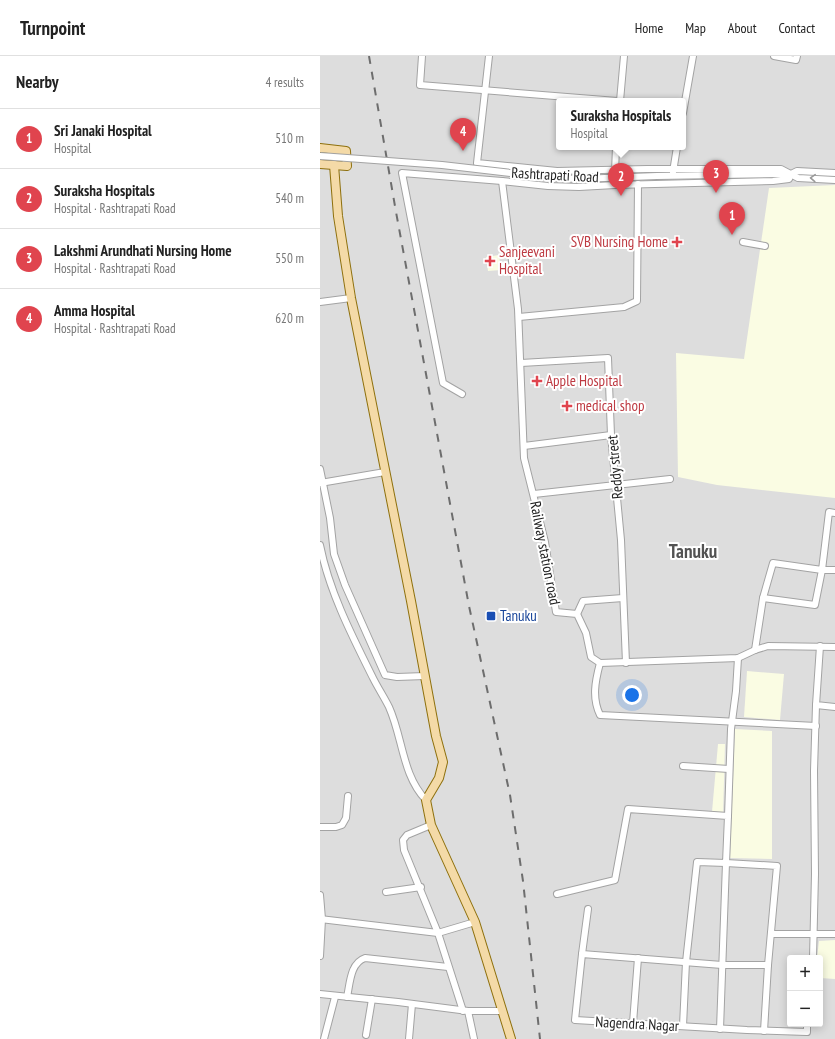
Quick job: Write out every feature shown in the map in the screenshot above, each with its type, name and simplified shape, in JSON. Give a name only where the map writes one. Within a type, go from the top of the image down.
[{"type":"main road","points":[[320,148],[346,150],[347,166],[320,164]]},
{"type":"main road","points":[[334,165],[338,216],[351,298],[436,736],[443,762],[439,778],[426,800],[431,825],[475,922],[512,1039]]},
{"type":"street","points":[[422,56],[420,85],[582,98]]},
{"type":"street","points":[[462,394],[443,384],[402,172],[579,188],[638,184],[773,181],[789,179],[791,174],[781,169],[614,169],[557,171],[476,163],[489,56]]},
{"type":"street","points":[[618,98],[624,56]]},
{"type":"street","points":[[686,98],[693,56]]},
{"type":"street","points":[[774,56],[796,60],[797,56]]},
{"type":"street","points":[[616,150],[614,169],[617,177]]},
{"type":"street","points":[[672,176],[676,150]]},
{"type":"street","name":"Rashtrapati Road","points":[[320,156],[442,165],[554,178],[578,179],[791,174],[797,171],[835,173]]},
{"type":"street","name":"Rashtrapati Road","points":[[791,174],[798,178],[835,180]]},
{"type":"street","name":"Railway station road","points":[[502,180],[519,317],[524,458],[545,542],[556,612],[577,614],[586,633],[591,657],[600,663]]},
{"type":"street","points":[[519,317],[624,307],[637,301],[638,184]]},
{"type":"street","points":[[743,242],[766,246]]},
{"type":"street","points":[[320,302],[351,298]]},
{"type":"street","name":"Reddy street","points":[[521,363],[608,358],[611,435],[621,540],[626,662]]},
{"type":"street","points":[[524,446],[611,435]]},
{"type":"street","points":[[320,469],[321,483],[330,518],[334,554],[345,585],[385,675],[397,677],[425,676]]},
{"type":"street","points":[[321,483],[385,472]]},
{"type":"street","points":[[534,494],[670,479]]},
{"type":"street","points":[[763,598],[815,605],[819,594],[829,512],[835,513]]},
{"type":"street","points":[[320,545],[324,564],[333,589],[373,679],[389,708],[401,750],[416,790],[426,800]]},
{"type":"street","points":[[755,650],[763,598],[773,563],[822,570],[835,570]]},
{"type":"street","points":[[577,614],[583,601],[623,598]]},
{"type":"street","points":[[816,726],[732,723],[600,715],[594,704],[595,683],[600,663],[738,658],[768,646],[835,647]]},
{"type":"street","points":[[813,955],[814,771],[820,646]]},
{"type":"street","points":[[720,1029],[729,769],[738,658]]},
{"type":"street","points":[[816,705],[835,707]]},
{"type":"street","points":[[683,766],[729,769]]},
{"type":"street","points":[[320,827],[336,827],[342,824],[346,818],[348,796]]},
{"type":"street","points":[[557,894],[615,880],[628,809],[728,816]]},
{"type":"street","points":[[431,825],[407,835],[403,840],[404,850],[421,887],[474,1039]]},
{"type":"street","points":[[683,1026],[686,962],[697,862],[777,866],[764,1031]]},
{"type":"street","points":[[386,892],[421,887]]},
{"type":"street","points":[[320,896],[320,956]]},
{"type":"street","points":[[588,909],[582,954],[722,965],[768,965]]},
{"type":"street","points":[[321,919],[438,933],[475,922]]},
{"type":"street","points":[[771,934],[835,934]]},
{"type":"street","name":"Nagendra Nagar","points":[[582,954],[575,1020],[764,1031],[807,1032],[807,1027]]},
{"type":"street","points":[[347,997],[354,966],[358,960],[364,958],[448,967]]},
{"type":"street","points":[[633,1023],[638,958]]},
{"type":"street","points":[[320,994],[335,997],[372,999],[465,1011],[503,1011]]},
{"type":"street","points":[[324,1039],[335,997]]},
{"type":"street","points":[[366,1034],[372,999]]},
{"type":"street","points":[[409,1039],[412,1004]]},
{"type":"shaded area","points":[[320,56],[835,56],[835,1039],[320,1039]]},
{"type":"shaded area","points":[[835,185],[835,498],[717,485],[678,477],[676,353],[744,359],[769,188]]},
{"type":"shaded area","points":[[499,255],[501,270],[488,271],[486,257]]},
{"type":"shaded area","points":[[747,671],[784,674],[780,720],[744,717]]},
{"type":"shaded area","points":[[735,729],[772,731],[772,859],[730,858]]},
{"type":"shaded area","points":[[718,744],[725,744],[723,816],[712,812]]},
{"type":"shaded area","points":[[835,940],[835,979],[823,978],[823,955],[817,955],[819,941]]},
{"type":"railway","points":[[369,56],[396,212],[469,606],[510,795],[523,881],[540,1039]]},
{"type":"place","name":"Amma Hospital","points":[[463,151]]},
{"type":"place","name":"Lakshmi Arundhati Nursing Home","points":[[716,193]]},
{"type":"place","name":"Suraksha Hospitals","points":[[621,196]]},
{"type":"place","name":"Sri Janaki Hospital","points":[[732,235]]},
{"type":"place","name":"SVB Nursing Home","points":[[677,242]]},
{"type":"place","name":"Sanjeevani Hospital","points":[[490,261]]},
{"type":"place","name":"Apple Hospital","points":[[537,381]]},
{"type":"place","name":"medical shop","points":[[567,406]]},
{"type":"place","name":"Tanuku","points":[[491,616]]},
{"type":"district","name":"Tanuku","points":[[693,551]]}]
